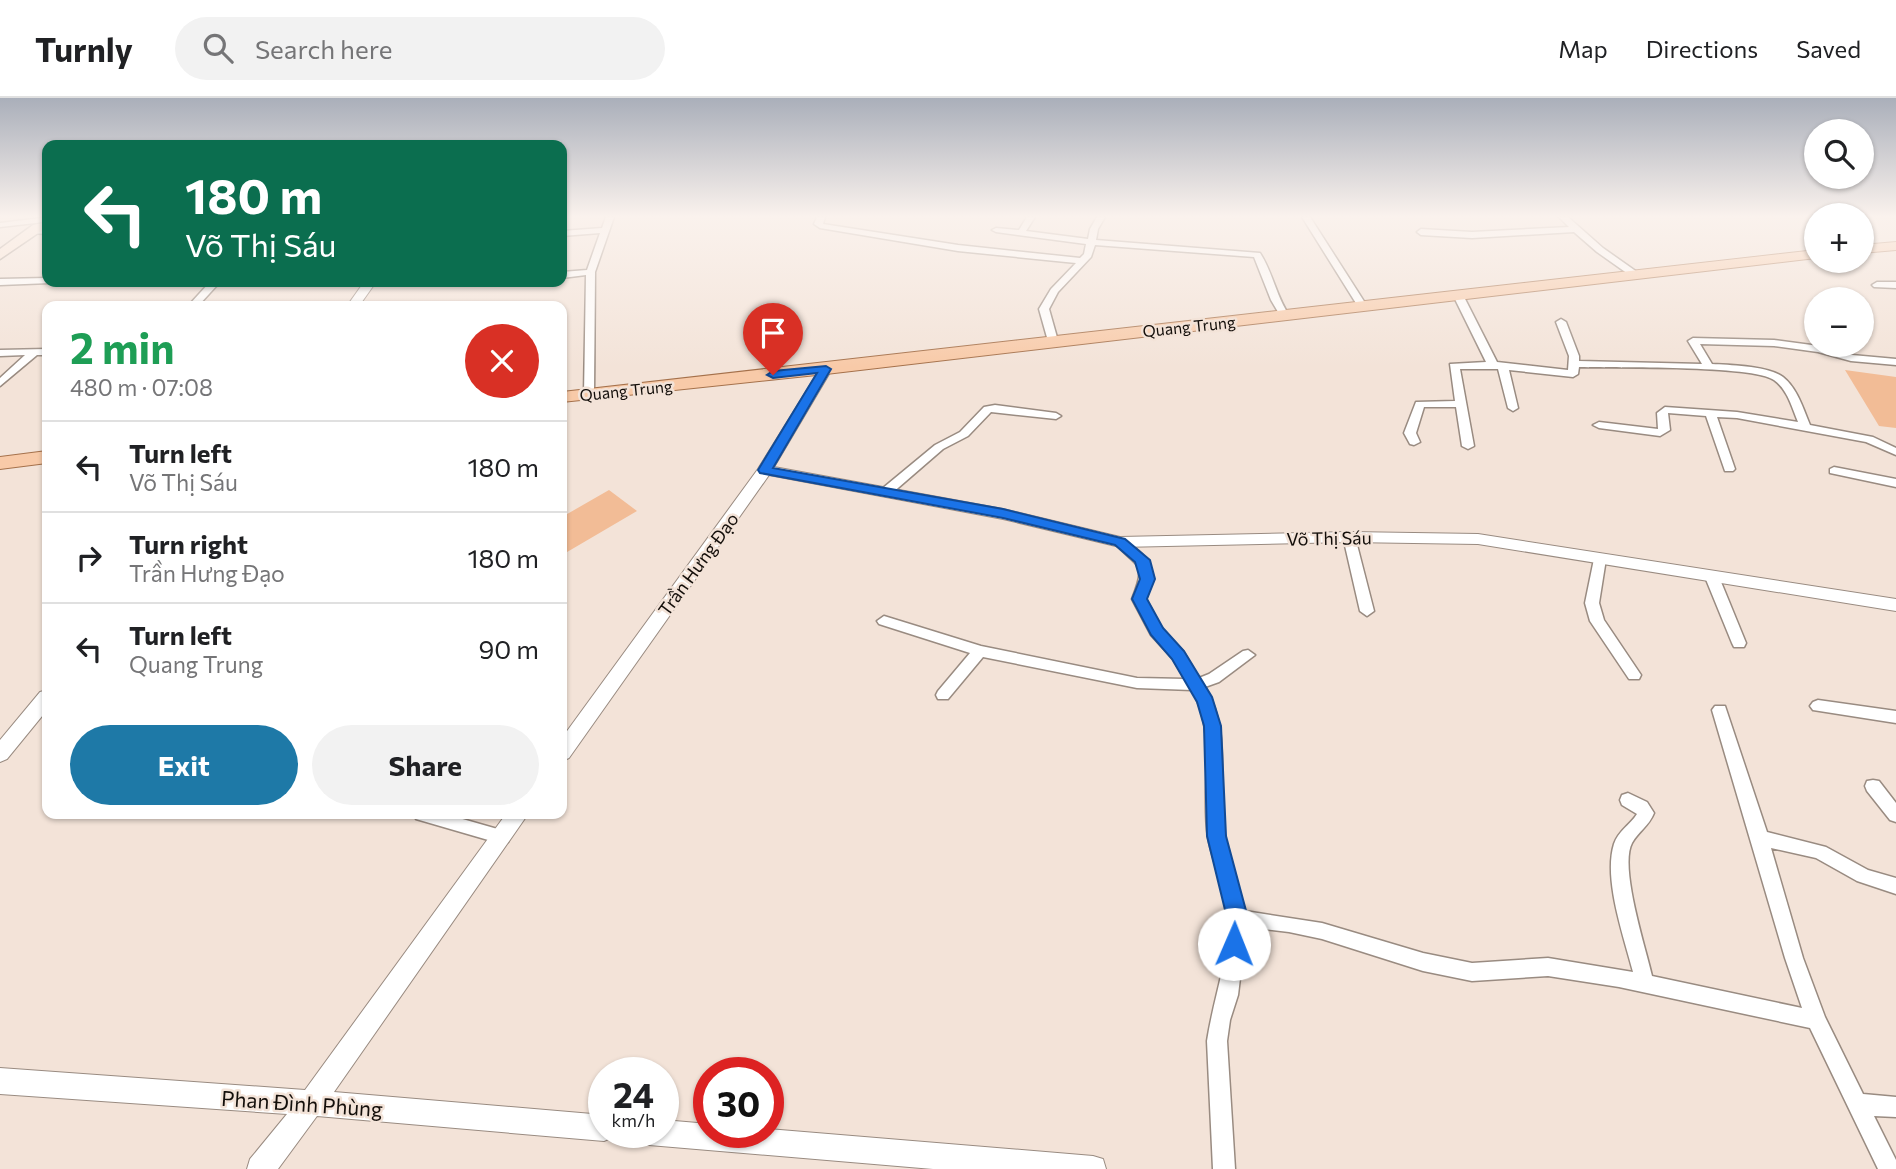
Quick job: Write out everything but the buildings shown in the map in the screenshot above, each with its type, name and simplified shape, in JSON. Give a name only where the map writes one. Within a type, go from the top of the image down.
[{"type":"main road","name":"Quang Trung","points":[[567,396],[826,369],[1698,267]]},
{"type":"main road","points":[[0,463],[42,458]]},
{"type":"street","points":[[589,394],[593,267]]},
{"type":"street","points":[[1053,341],[1044,309],[1054,291],[1077,267]]},
{"type":"street","points":[[1264,267],[1269,277],[1273,301],[1284,315]]},
{"type":"street","points":[[1337,267],[1362,306]]},
{"type":"street","points":[[1625,267],[1634,274]]},
{"type":"street","points":[[567,274],[591,272]]},
{"type":"street","points":[[0,282],[42,281]]},
{"type":"street","points":[[1877,285],[1896,285]]},
{"type":"street","points":[[197,301],[210,287]]},
{"type":"street","points":[[1458,295],[1498,366],[1513,408]]},
{"type":"street","points":[[1468,446],[1454,366],[1498,366],[1573,374],[1574,364],[1561,322]]},
{"type":"street","points":[[1708,366],[1693,341],[1774,343],[1819,349],[1851,358],[1896,362]]},
{"type":"street","points":[[0,383],[35,352]]},
{"type":"street","points":[[0,353],[42,352]]},
{"type":"street","points":[[1574,364],[1708,366],[1763,372],[1779,377],[1790,392],[1806,427]]},
{"type":"street","name":"Trần Hưng Đạo","points":[[567,746],[765,470],[826,369]]},
{"type":"street","points":[[1414,443],[1410,433],[1420,404],[1460,404]]},
{"type":"street","points":[[887,491],[939,447],[964,433],[988,410],[995,408],[1056,415]]},
{"type":"street","points":[[1599,425],[1660,433],[1664,430],[1662,413],[1665,410],[1710,413],[1869,439],[1896,452]]},
{"type":"street","points":[[1710,413],[1730,469]]},
{"type":"street","name":"Võ Thị Sáu","points":[[765,470],[1003,514],[1120,542],[1349,537],[1478,539],[1896,605]]},
{"type":"street","points":[[1834,471],[1896,483]]},
{"type":"street","points":[[1349,537],[1367,611]]},
{"type":"street","points":[[1120,542],[1142,560],[1147,579],[1139,599],[1156,632],[1178,655],[1206,702],[1213,726],[1216,836],[1238,918],[1228,995],[1217,1041],[1224,1169]]},
{"type":"street","points":[[1600,559],[1592,603],[1597,621],[1634,676]]},
{"type":"street","points":[[1712,577],[1739,643]]},
{"type":"street","points":[[884,621],[980,651],[1116,680],[1195,685],[1214,678],[1248,655]]},
{"type":"street","points":[[943,695],[980,651]]},
{"type":"street","points":[[0,754],[42,703]]},
{"type":"street","points":[[1818,706],[1896,718]]},
{"type":"street","points":[[1720,709],[1794,958],[1816,1020],[1889,1169]]},
{"type":"street","points":[[1873,786],[1895,812]]},
{"type":"street","points":[[1628,800],[1646,813],[1623,842],[1620,877],[1646,984]]},
{"type":"street","points":[[439,819],[502,837]]},
{"type":"street","points":[[260,1169],[312,1103],[515,819]]},
{"type":"street","points":[[1760,838],[1820,852],[1863,876],[1896,886]]},
{"type":"street","points":[[1238,918],[1322,931],[1423,962],[1472,972],[1548,967],[1646,984],[1816,1020]]},
{"type":"street","name":"Phan Đình Phùng","points":[[0,1082],[312,1103],[588,1127]]},
{"type":"street","points":[[1857,1104],[1896,1107]]},
{"type":"street","points":[[679,1134],[1093,1169]]},
{"type":"shaded area","points":[[1845,370],[1896,377],[1896,428],[1879,426]]},
{"type":"shaded area","points":[[609,490],[637,511],[567,552],[567,514]]},
{"type":"route","points":[[773,375],[826,369],[765,470],[1003,514],[1120,542],[1142,560],[1147,579],[1139,599],[1156,632],[1178,655],[1206,702],[1213,726],[1216,836],[1238,918],[1234,944]]}]
